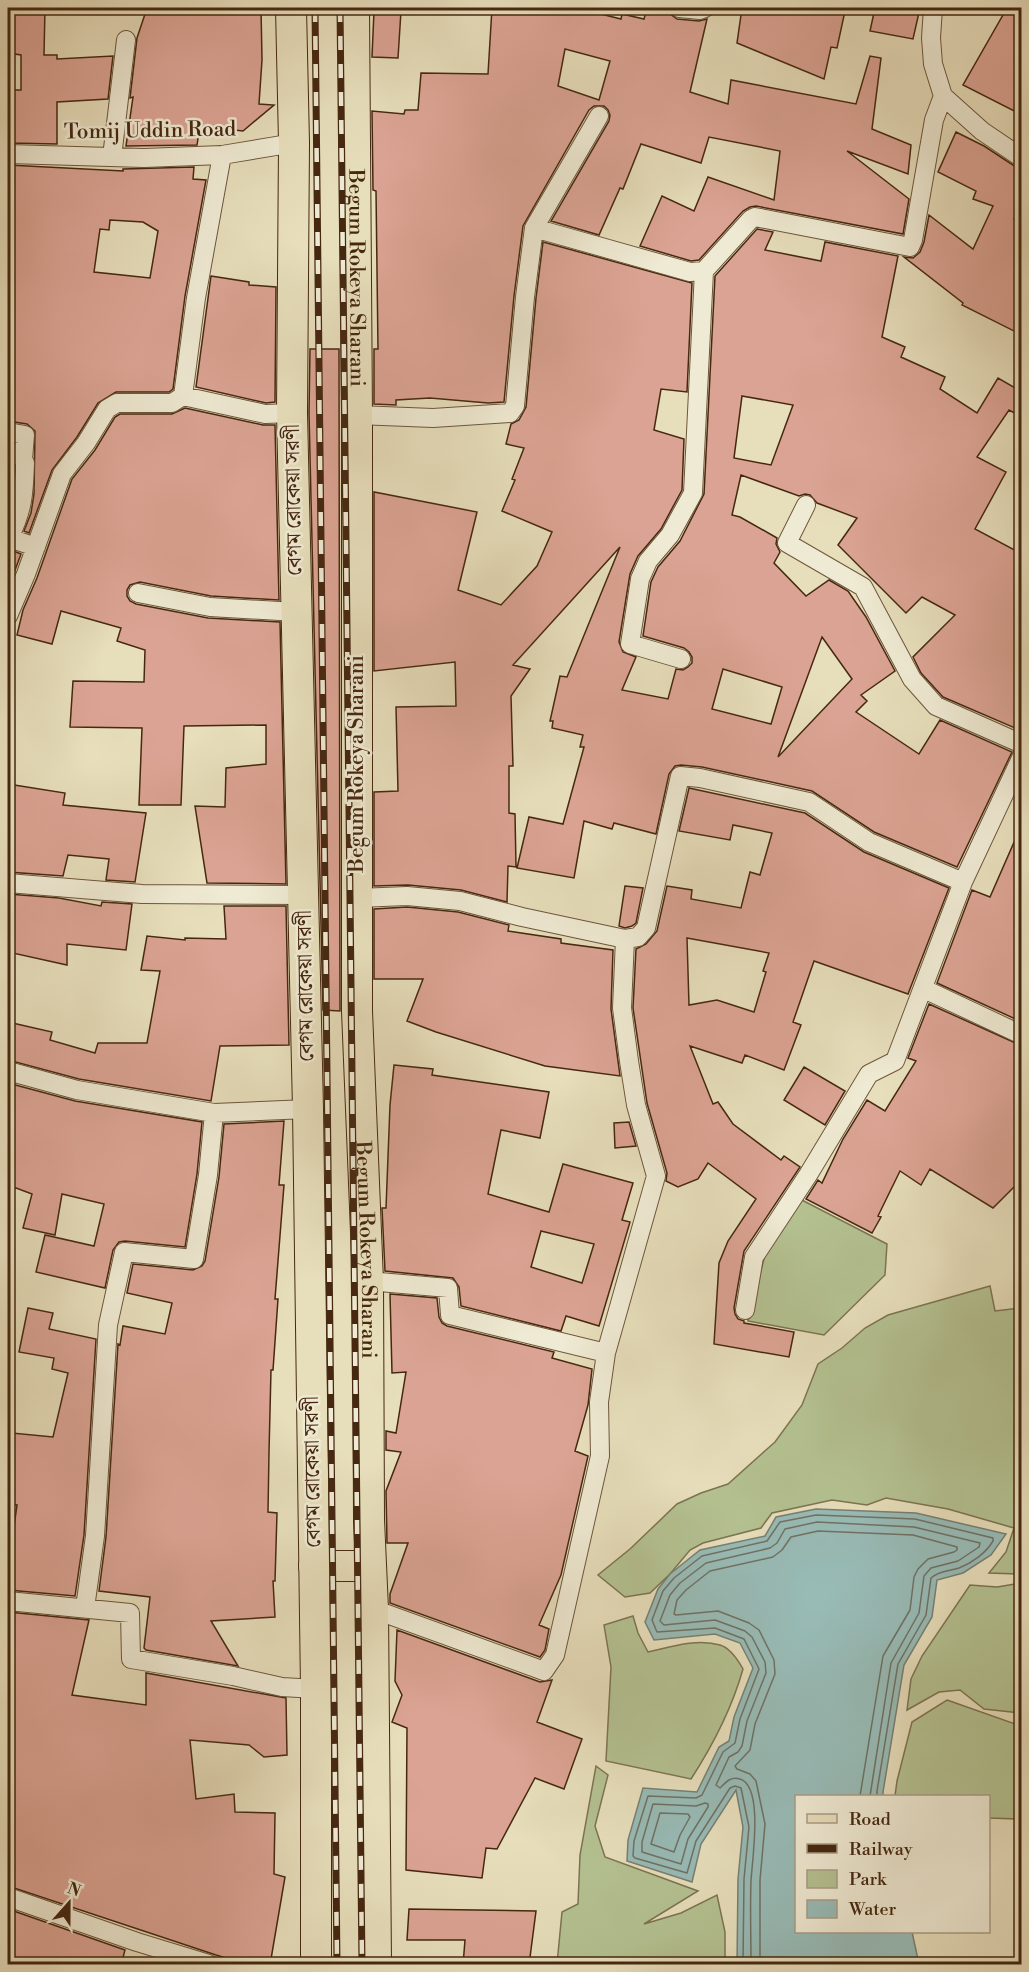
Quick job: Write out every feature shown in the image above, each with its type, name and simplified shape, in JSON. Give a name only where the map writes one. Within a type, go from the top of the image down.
[{"type":"main road","name":"বেগম রোকেয়া সরণী","points":[[291,8],[294,143],[292,413],[308,1109],[316,1689],[316,1965]]},
{"type":"main road","name":"Begum Rokeya Sharani","points":[[354,8],[357,1011],[368,1281],[370,1566]]},
{"type":"main road","points":[[314,1566],[370,1566],[373,1608],[376,1965]]},
{"type":"street","points":[[679,8],[700,10],[705,8]]},
{"type":"street","points":[[928,8],[933,64],[943,96],[982,131],[1022,158]]},
{"type":"street","points":[[112,157],[126,40]]},
{"type":"street","points":[[681,659],[630,644],[640,579],[648,561],[670,536],[693,494],[704,271],[755,216],[912,246],[934,120],[943,96]]},
{"type":"street","points":[[357,415],[434,418],[510,413],[512,411],[515,406],[534,228],[599,116]]},
{"type":"street","name":"Tomij Uddin Road","points":[[8,154],[112,157],[222,155],[294,143]]},
{"type":"street","points":[[183,396],[198,286],[222,155]]},
{"type":"street","points":[[534,228],[690,272],[704,271]]},
{"type":"street","points":[[8,616],[62,474],[86,443],[106,409],[117,403],[172,403],[183,396],[265,414],[292,413]]},
{"type":"street","points":[[8,432],[25,435],[22,459],[25,463],[24,499],[9,538],[36,547]]},
{"type":"street","points":[[806,505],[787,543],[863,587],[912,679],[936,706],[1022,744]]},
{"type":"street","points":[[138,593],[210,607],[297,612]]},
{"type":"street","points":[[745,1310],[753,1257],[808,1174],[869,1074],[895,1061],[963,882],[1022,756]]},
{"type":"street","points":[[358,898],[407,896],[460,901],[625,939],[638,937],[646,928],[680,776],[700,778],[809,802],[868,842],[963,882]]},
{"type":"street","points":[[8,883],[142,894],[304,894]]},
{"type":"street","points":[[373,1608],[544,1671],[555,1655],[600,1456],[599,1402],[606,1353],[656,1176],[636,1105],[622,1008],[625,939]]},
{"type":"street","points":[[924,989],[1022,1035]]},
{"type":"street","points":[[8,1071],[77,1090],[214,1113],[308,1109]]},
{"type":"street","points":[[85,1608],[95,1536],[108,1325],[124,1252],[194,1259],[208,1175],[214,1113]]},
{"type":"street","points":[[368,1281],[448,1288],[450,1315],[606,1353]]},
{"type":"street","points":[[8,1601],[130,1613],[131,1659],[233,1676],[282,1687],[316,1689]]},
{"type":"street","points":[[8,1897],[209,1965]]},
{"type":"green space","points":[[798,1198],[887,1244],[885,1275],[824,1335],[748,1321],[767,1247]]},
{"type":"green space","points":[[990,1286],[995,1311],[1021,1308],[1021,1574],[989,1573],[1006,1552],[1014,1528],[948,1509],[886,1498],[867,1505],[832,1500],[772,1513],[761,1528],[703,1543],[690,1550],[650,1593],[625,1597],[598,1575],[630,1549],[677,1504],[728,1484],[775,1442],[802,1405],[818,1364],[842,1348],[865,1328],[888,1315]]},
{"type":"green space","points":[[1021,1583],[1021,1713],[984,1709],[960,1690],[939,1692],[907,1710],[911,1679],[922,1656],[970,1585],[997,1587]]},
{"type":"green space","points":[[633,1616],[638,1633],[648,1652],[684,1644],[711,1643],[727,1649],[743,1669],[721,1726],[691,1779],[606,1761],[611,1667],[604,1625]]},
{"type":"green space","points":[[947,1700],[1021,1726],[1021,1819],[990,1818],[990,1795],[895,1795],[912,1722]]},
{"type":"green space","points":[[596,1766],[608,1775],[595,1826],[605,1857],[698,1891],[644,1924],[681,1913],[717,1895],[725,1932],[725,1964],[557,1964],[562,1912],[578,1904],[580,1855]]},
{"type":"water","points":[[816,1509],[916,1513],[1006,1534],[991,1555],[963,1573],[937,1580],[932,1617],[904,1665],[883,1795],[795,1795],[795,1933],[912,1933],[919,1964],[737,1964],[738,1879],[743,1827],[736,1790],[701,1844],[692,1882],[627,1861],[628,1840],[643,1788],[697,1792],[719,1747],[729,1741],[734,1717],[753,1668],[740,1643],[715,1634],[654,1640],[645,1622],[658,1589],[670,1574],[700,1550],[765,1536],[776,1517]]},
{"type":"building","points":[[8,8],[45,8],[44,55],[57,55],[57,59],[113,56],[108,99],[57,102],[57,144],[8,143],[8,90],[21,90],[21,55],[8,53]]},
{"type":"building","points":[[147,8],[261,8],[262,60],[259,104],[274,105],[243,131],[200,126],[197,145],[126,146],[133,97],[130,98],[137,38]]},
{"type":"building","points":[[492,8],[577,8],[621,19],[622,14],[644,19],[647,8],[668,8],[669,13],[677,19],[699,21],[707,19],[690,92],[728,104],[731,80],[856,104],[870,56],[881,58],[872,129],[911,145],[908,174],[847,151],[909,199],[903,234],[756,206],[743,211],[699,260],[691,261],[640,246],[662,196],[694,211],[708,177],[774,200],[780,151],[709,137],[701,163],[641,144],[623,189],[620,188],[599,235],[551,221],[609,121],[610,115],[604,106],[594,106],[589,110],[523,226],[504,402],[488,403],[430,398],[396,400],[396,405],[374,404],[374,349],[378,349],[376,191],[373,190],[372,111],[404,114],[405,110],[418,110],[421,73],[488,74]],"holes":[[[565,49],[610,61],[599,100],[558,86]]]},
{"type":"building","points":[[742,8],[829,8],[845,11],[837,48],[831,47],[824,79],[737,43]]},
{"type":"building","points":[[875,8],[920,8],[913,39],[870,31]]},
{"type":"building","points":[[1007,8],[1022,8],[1022,115],[963,85]]},
{"type":"building","points":[[374,11],[401,11],[398,58],[372,57]]},
{"type":"building","points":[[956,132],[1022,169],[1022,198],[1014,219],[1022,222],[1022,335],[962,305],[963,303],[904,257],[913,258],[920,252],[929,215],[973,249],[993,206],[973,199],[976,191],[938,172]]},
{"type":"building","points":[[8,165],[123,171],[123,169],[194,167],[193,179],[206,180],[185,296],[173,389],[169,392],[116,392],[98,403],[77,437],[52,470],[29,533],[24,531],[31,513],[34,494],[35,431],[27,424],[8,421]],"holes":[[[110,220],[143,222],[158,231],[150,278],[94,272],[100,229],[109,230]]]},
{"type":"building","points":[[757,229],[773,232],[765,250],[821,261],[825,242],[898,256],[882,337],[905,347],[901,357],[945,377],[940,389],[977,413],[998,378],[1022,392],[1022,417],[1009,410],[977,457],[1006,472],[975,529],[1022,554],[1022,731],[943,697],[921,673],[913,657],[955,615],[922,597],[906,613],[838,545],[857,518],[817,503],[810,495],[799,496],[741,475],[732,515],[740,517],[777,538],[776,544],[780,552],[774,563],[806,596],[829,580],[848,591],[866,617],[895,671],[861,695],[867,701],[856,712],[919,754],[940,720],[1012,752],[957,867],[874,832],[812,791],[702,767],[681,765],[675,766],[669,774],[656,834],[614,823],[612,829],[584,821],[574,878],[517,868],[529,817],[563,824],[584,747],[580,747],[583,735],[552,728],[553,721],[550,721],[560,676],[567,677],[620,547],[513,665],[530,669],[511,696],[513,766],[509,766],[509,813],[515,814],[516,867],[508,866],[507,902],[461,890],[408,885],[374,886],[374,792],[398,791],[396,707],[456,706],[455,662],[374,671],[374,492],[477,512],[458,590],[501,605],[537,566],[552,532],[502,511],[515,480],[512,479],[524,448],[506,444],[511,424],[519,420],[526,407],[543,242],[692,283],[687,392],[661,389],[654,430],[684,439],[682,490],[661,529],[638,556],[630,574],[619,642],[623,652],[636,657],[622,690],[668,699],[676,669],[683,670],[688,667],[692,663],[692,657],[684,648],[643,636],[651,582],[658,567],[680,541],[704,494],[715,276]],"holes":[[[742,396],[793,405],[771,465],[734,458]],[[822,637],[852,679],[778,757]],[[723,669],[782,687],[771,724],[712,709]]]},
{"type":"building","points":[[211,276],[249,282],[249,285],[276,287],[275,402],[266,403],[196,387]]},
{"type":"building","points":[[310,349],[339,349],[340,1011],[323,1010],[309,413]]},
{"type":"building","points":[[185,408],[263,425],[275,425],[279,600],[211,596],[140,582],[130,585],[127,596],[136,604],[208,618],[280,622],[286,884],[207,883],[195,806],[225,807],[226,768],[266,764],[266,725],[184,726],[181,805],[139,805],[142,728],[70,727],[73,681],[144,682],[145,650],[117,641],[121,628],[61,611],[52,644],[17,635],[23,610],[37,578],[72,479],[95,450],[115,417],[120,414],[172,414]]},
{"type":"building","points":[[8,443],[13,444],[14,465],[8,512]]},
{"type":"building","points":[[8,549],[21,554],[8,589]]},
{"type":"building","points":[[8,784],[65,793],[63,805],[146,813],[135,882],[106,880],[109,859],[68,855],[63,876],[8,872]]},
{"type":"building","points":[[689,788],[805,813],[864,852],[949,888],[908,994],[814,961],[793,1022],[801,1025],[784,1070],[745,1055],[742,1063],[690,1046],[713,1104],[718,1102],[733,1124],[781,1160],[784,1156],[800,1167],[744,1251],[734,1308],[738,1319],[744,1323],[794,1332],[789,1357],[714,1344],[719,1263],[728,1241],[756,1199],[708,1163],[698,1179],[678,1187],[666,1181],[667,1173],[647,1103],[633,1008],[636,949],[646,944],[657,931],[667,886],[692,890],[691,899],[741,908],[750,872],[760,875],[772,833],[733,825],[730,840],[679,831]],"holes":[[[687,938],[769,953],[754,1012],[717,1000],[689,1005]]]},
{"type":"building","points":[[1022,824],[1022,1022],[937,983],[972,890],[990,897]]},
{"type":"building","points":[[625,886],[643,888],[636,923],[625,928],[619,926]]},
{"type":"building","points":[[8,894],[59,898],[101,906],[102,902],[132,904],[126,950],[67,944],[67,965],[8,952]]},
{"type":"building","points":[[224,906],[286,906],[289,1045],[220,1046],[211,1101],[79,1079],[8,1060],[8,1022],[52,1032],[50,1040],[95,1053],[98,1043],[147,1043],[160,971],[141,970],[147,936],[185,940],[185,938],[226,939]]},
{"type":"building","points":[[407,907],[458,912],[509,925],[508,931],[561,939],[561,943],[613,950],[611,1009],[620,1076],[545,1066],[407,1021],[423,979],[374,979],[374,909]]},
{"type":"building","points":[[929,1004],[1022,1046],[1022,1179],[993,1208],[930,1169],[921,1185],[900,1171],[872,1233],[806,1199],[818,1180],[822,1183],[843,1139],[867,1100],[885,1111],[916,1061],[908,1058]]},
{"type":"building","points":[[394,1065],[433,1069],[432,1075],[549,1092],[540,1138],[501,1130],[488,1194],[549,1212],[563,1164],[633,1183],[622,1220],[630,1222],[599,1326],[566,1316],[561,1331],[461,1306],[459,1287],[453,1278],[385,1271],[382,1208],[386,1208]],"holes":[[[541,1231],[594,1244],[582,1283],[531,1267]]]},
{"type":"building","points":[[804,1067],[845,1091],[825,1125],[784,1100]]},
{"type":"building","points":[[8,1083],[75,1101],[202,1122],[197,1174],[185,1247],[119,1242],[113,1250],[105,1288],[36,1272],[45,1235],[94,1246],[104,1204],[62,1194],[55,1235],[23,1228],[32,1194],[8,1185]]},
{"type":"building","points":[[284,1121],[279,1185],[284,1185],[275,1299],[278,1299],[273,1370],[271,1370],[269,1452],[268,1512],[277,1513],[275,1581],[273,1581],[275,1617],[211,1621],[238,1666],[146,1650],[144,1648],[150,1597],[99,1591],[106,1537],[118,1344],[120,1345],[123,1326],[165,1334],[172,1303],[127,1293],[133,1264],[193,1270],[202,1266],[205,1261],[219,1177],[224,1124]]},
{"type":"building","points":[[629,1122],[636,1146],[615,1148],[614,1123]]},
{"type":"building","points":[[390,1294],[437,1298],[439,1317],[447,1326],[554,1352],[552,1358],[592,1369],[588,1405],[575,1451],[588,1456],[561,1575],[539,1625],[549,1629],[545,1650],[540,1657],[390,1603],[390,1594],[408,1543],[387,1543],[386,1491],[401,1452],[386,1450],[386,1431],[396,1433],[406,1372],[392,1373]]},
{"type":"building","points":[[28,1308],[53,1313],[49,1329],[96,1339],[84,1535],[75,1596],[8,1590],[8,1555],[10,1555],[17,1505],[8,1504],[11,1475],[8,1475],[8,1465],[12,1433],[53,1437],[68,1373],[52,1369],[54,1358],[19,1352]]},
{"type":"building","points":[[8,1612],[89,1620],[72,1695],[146,1705],[146,1673],[286,1698],[287,1755],[264,1757],[249,1745],[190,1740],[196,1799],[234,1794],[235,1812],[275,1813],[274,1874],[285,1877],[270,1965],[249,1965],[8,1886]]},
{"type":"building","points":[[397,1630],[540,1682],[552,1680],[537,1722],[582,1739],[564,1789],[535,1778],[497,1849],[486,1848],[482,1878],[406,1870],[407,1728],[392,1722],[402,1695],[395,1681]]},
{"type":"building","points":[[8,1909],[125,1950],[121,1965],[16,1965],[17,1961],[8,1959]]},
{"type":"building","points":[[409,1909],[536,1911],[529,1965],[463,1965],[465,1940],[407,1940]]},
{"type":"railway","points":[[315,8],[337,1964]]},
{"type":"railway","points":[[340,8],[362,1964]]}]
